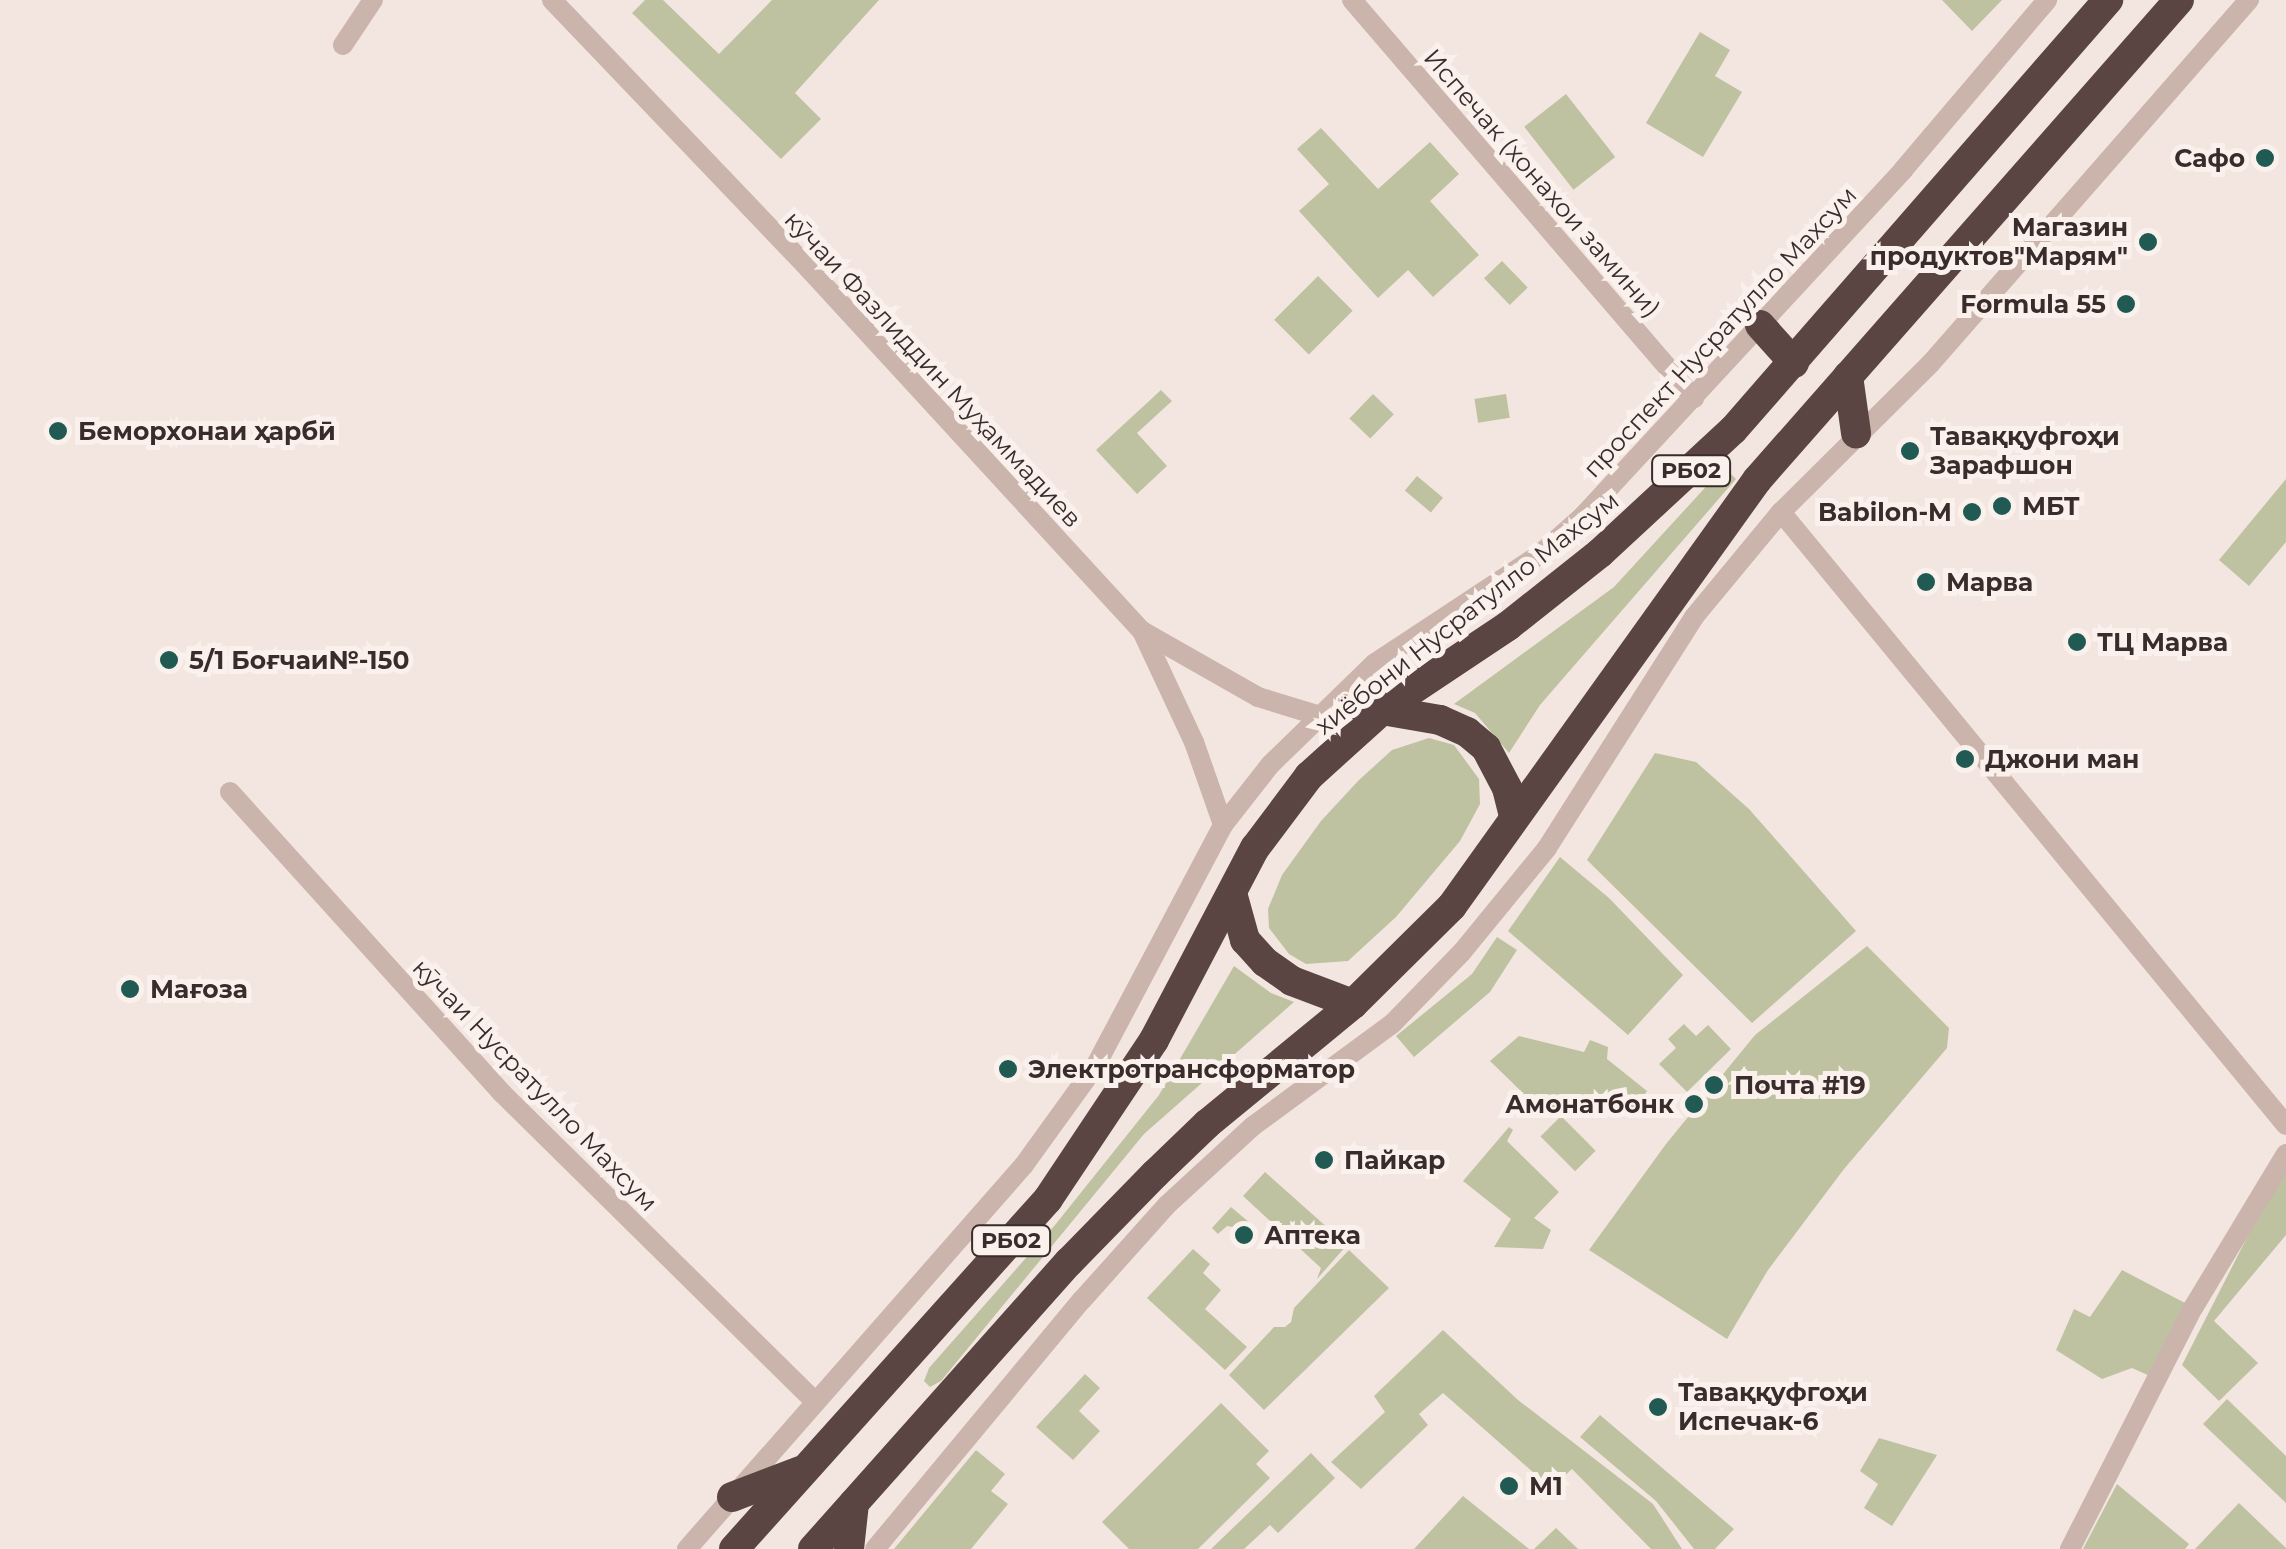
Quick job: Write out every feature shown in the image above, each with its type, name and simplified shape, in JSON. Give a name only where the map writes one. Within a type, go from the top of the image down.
[{"type":"highway","name":"хиёбони Нусратулло Махсум","points":[[734,1549],[1048,1199],[1104,1121],[1154,1040],[1255,848],[1309,776],[1382,710],[1508,626],[1600,553],[1733,430],[2108,0]]},
{"type":"highway","name":"РБ02","points":[[813,1549],[1069,1262],[1154,1174],[1207,1124],[1353,1004],[1452,906],[1757,480],[2179,0]]},
{"type":"highway","points":[[1760,326],[1794,363]]},
{"type":"highway","points":[[1848,376],[1856,433]]},
{"type":"highway","points":[[1382,710],[1440,720],[1467,732],[1486,748],[1507,788],[1514,816]]},
{"type":"highway","points":[[1232,893],[1246,940],[1264,962],[1292,981],[1353,1004]]},
{"type":"highway","points":[[732,1497],[803,1470]]},
{"type":"highway","points":[[850,1549],[854,1503]]},
{"type":"street","points":[[343,45],[373,0]]},
{"type":"street","name":"кӯчаи Фазлиддин Муҳаммадиев","points":[[552,0],[809,269],[1142,631],[1258,697],[1317,715]]},
{"type":"street","name":"Испечак (хонахои замини)","points":[[1352,0],[1694,398]]},
{"type":"street","name":"проспект Нусратулло Махсум","points":[[687,1549],[1024,1165],[1096,1065],[1223,825],[1270,764],[1375,663],[1539,554],[1582,517],[1903,170],[2047,0]]},
{"type":"street","points":[[875,1549],[1167,1204],[1253,1126],[1392,1024],[1462,952],[1547,848],[1694,618],[1781,512],[1856,433],[1931,363],[2249,0]]},
{"type":"street","points":[[1781,512],[2286,1125]]},
{"type":"street","points":[[1142,631],[1194,742],[1223,825]]},
{"type":"street","name":"кӯчаи Нусратулло Махсум","points":[[230,792],[502,1093],[815,1402]]},
{"type":"street","points":[[2070,1549],[2194,1308],[2286,1154]]},
{"type":"green space","points":[[645,0],[663,0],[719,54],[772,0],[879,0],[795,93],[821,119],[781,159],[632,13]]},
{"type":"green space","points":[[1942,0],[2002,0],[1972,31]]},
{"type":"green space","points":[[1700,32],[1730,50],[1715,76],[1742,92],[1703,157],[1646,123]]},
{"type":"green space","points":[[1566,94],[1615,157],[1573,190],[1524,127]]},
{"type":"green space","points":[[1321,128],[1378,189],[1430,142],[1459,174],[1430,201],[1479,255],[1433,297],[1408,270],[1378,298],[1299,211],[1329,184],[1297,149]]},
{"type":"green space","points":[[1502,261],[1528,288],[1510,305],[1484,278]]},
{"type":"green space","points":[[1318,276],[1353,311],[1309,354],[1274,320]]},
{"type":"green space","points":[[1161,390],[1172,401],[1137,433],[1167,466],[1137,494],[1096,450]]},
{"type":"green space","points":[[1373,394],[1394,414],[1370,439],[1349,418]]},
{"type":"green space","points":[[1506,394],[1510,418],[1478,423],[1474,399]]},
{"type":"green space","points":[[1724,467],[1736,479],[1540,705],[1509,753],[1475,713],[1454,704],[1614,587]]},
{"type":"green space","points":[[1417,476],[1443,498],[1431,512],[1405,491]]},
{"type":"green space","points":[[2286,479],[2286,542],[2249,586],[2219,560]]},
{"type":"green space","points":[[1429,738],[1454,745],[1479,779],[1480,804],[1460,841],[1396,917],[1348,961],[1306,964],[1289,954],[1269,928],[1268,909],[1282,875],[1321,821],[1358,781],[1392,750]]},
{"type":"green space","points":[[1655,753],[1696,762],[1749,809],[1856,931],[1752,1023],[1587,860]]},
{"type":"green space","points":[[1560,857],[1609,898],[1683,975],[1628,1035],[1508,931]]},
{"type":"green space","points":[[1497,937],[1517,950],[1490,992],[1414,1057],[1396,1036],[1472,974]]},
{"type":"green space","points":[[1867,946],[1949,1028],[1947,1048],[1844,1169],[1768,1270],[1727,1339],[1589,1250],[1666,1144],[1755,1035]]},
{"type":"green space","points":[[1234,966],[1271,993],[1294,1002],[1144,1134],[941,1381],[930,1387],[924,1381],[929,1368],[1055,1225],[1159,1095]]},
{"type":"green space","points":[[1684,1024],[1696,1036],[1708,1025],[1731,1049],[1687,1092],[1659,1064],[1676,1048],[1668,1039]]},
{"type":"green space","points":[[1519,1036],[1584,1052],[1590,1040],[1608,1047],[1607,1059],[1647,1091],[1630,1116],[1589,1107],[1552,1109],[1528,1098],[1490,1061]]},
{"type":"green space","points":[[1561,1116],[1596,1151],[1575,1171],[1540,1137]]},
{"type":"green space","points":[[1509,1127],[1513,1130],[1507,1141],[1559,1192],[1534,1218],[1551,1230],[1543,1249],[1494,1247],[1511,1219],[1463,1181]]},
{"type":"green space","points":[[2286,1161],[2286,1235],[2214,1321],[2258,1363],[2219,1401],[2182,1365]]},
{"type":"green space","points":[[1265,1172],[1347,1245],[1317,1279],[1321,1268],[1243,1196]]},
{"type":"green space","points":[[1231,1207],[1250,1223],[1244,1229],[1227,1226],[1218,1234],[1212,1228]]},
{"type":"green space","points":[[1193,1249],[1210,1264],[1203,1273],[1221,1290],[1205,1309],[1247,1347],[1225,1370],[1147,1298]]},
{"type":"green space","points":[[1349,1250],[1389,1288],[1264,1410],[1229,1375],[1274,1327],[1285,1327],[1291,1322],[1294,1308]]},
{"type":"green space","points":[[2122,1270],[2185,1303],[2152,1377],[2132,1368],[2102,1379],[2056,1350],[2074,1309],[2090,1317]]},
{"type":"green space","points":[[1443,1330],[1518,1400],[1653,1504],[1682,1549],[1651,1549],[1572,1469],[1551,1488],[1443,1393],[1419,1414],[1428,1425],[1361,1489],[1331,1462],[1385,1412],[1374,1396]]},
{"type":"green space","points":[[1085,1374],[1100,1388],[1079,1411],[1100,1431],[1073,1460],[1036,1427]]},
{"type":"green space","points":[[2227,1399],[2286,1456],[2286,1503],[2203,1424]]},
{"type":"green space","points":[[1221,1403],[1269,1451],[1256,1464],[1270,1478],[1198,1549],[1129,1549],[1102,1522]]},
{"type":"green space","points":[[1600,1415],[1734,1529],[1715,1549],[1694,1549],[1656,1501],[1580,1437]]},
{"type":"green space","points":[[1879,1438],[1937,1455],[1892,1526],[1864,1508],[1878,1484],[1860,1471]]},
{"type":"green space","points":[[976,1450],[1005,1474],[991,1491],[1008,1504],[971,1549],[894,1549]]},
{"type":"green space","points":[[1311,1453],[1335,1478],[1278,1533],[1270,1525],[1244,1549],[1211,1549]]},
{"type":"green space","points":[[2117,1484],[2189,1544],[2185,1549],[2083,1549]]},
{"type":"green space","points":[[1463,1496],[1529,1549],[1414,1549]]},
{"type":"green space","points":[[2239,1503],[2286,1548],[2286,1549],[2195,1549]]},
{"type":"green space","points":[[1556,1528],[1578,1549],[1534,1549]]},
{"type":"place","name":"Сафо","points":[[2265,158]]},
{"type":"place","name":"Магазин продуктов\"Марям\"","points":[[2148,242]]},
{"type":"place","name":"Formula 55","points":[[2126,304]]},
{"type":"place","name":"Беморхонаи ҳарбӣ","points":[[58,431]]},
{"type":"place","name":"Таваққуфгоҳи Зарафшон","points":[[1910,451]]},
{"type":"place","name":"МБТ","points":[[2002,506]]},
{"type":"place","name":"Babilon-M","points":[[1972,512]]},
{"type":"place","name":"Марва","points":[[1926,582]]},
{"type":"place","name":"ТЦ Марва","points":[[2077,642]]},
{"type":"place","name":"5/1 Боғчаи№-150","points":[[169,660]]},
{"type":"place","name":"Джони ман","points":[[1965,759]]},
{"type":"place","name":"Мағоза","points":[[130,989]]},
{"type":"place","name":"Электротрансформатор","points":[[1008,1069]]},
{"type":"place","name":"Почта #19","points":[[1714,1085]]},
{"type":"place","name":"Амонатбонк","points":[[1694,1104]]},
{"type":"place","name":"Пайкар","points":[[1324,1160]]},
{"type":"place","name":"Аптека","points":[[1244,1235]]},
{"type":"place","name":"Таваққуфгоҳи Испечак-6","points":[[1658,1407]]},
{"type":"place","name":"М1","points":[[1509,1486]]}]
